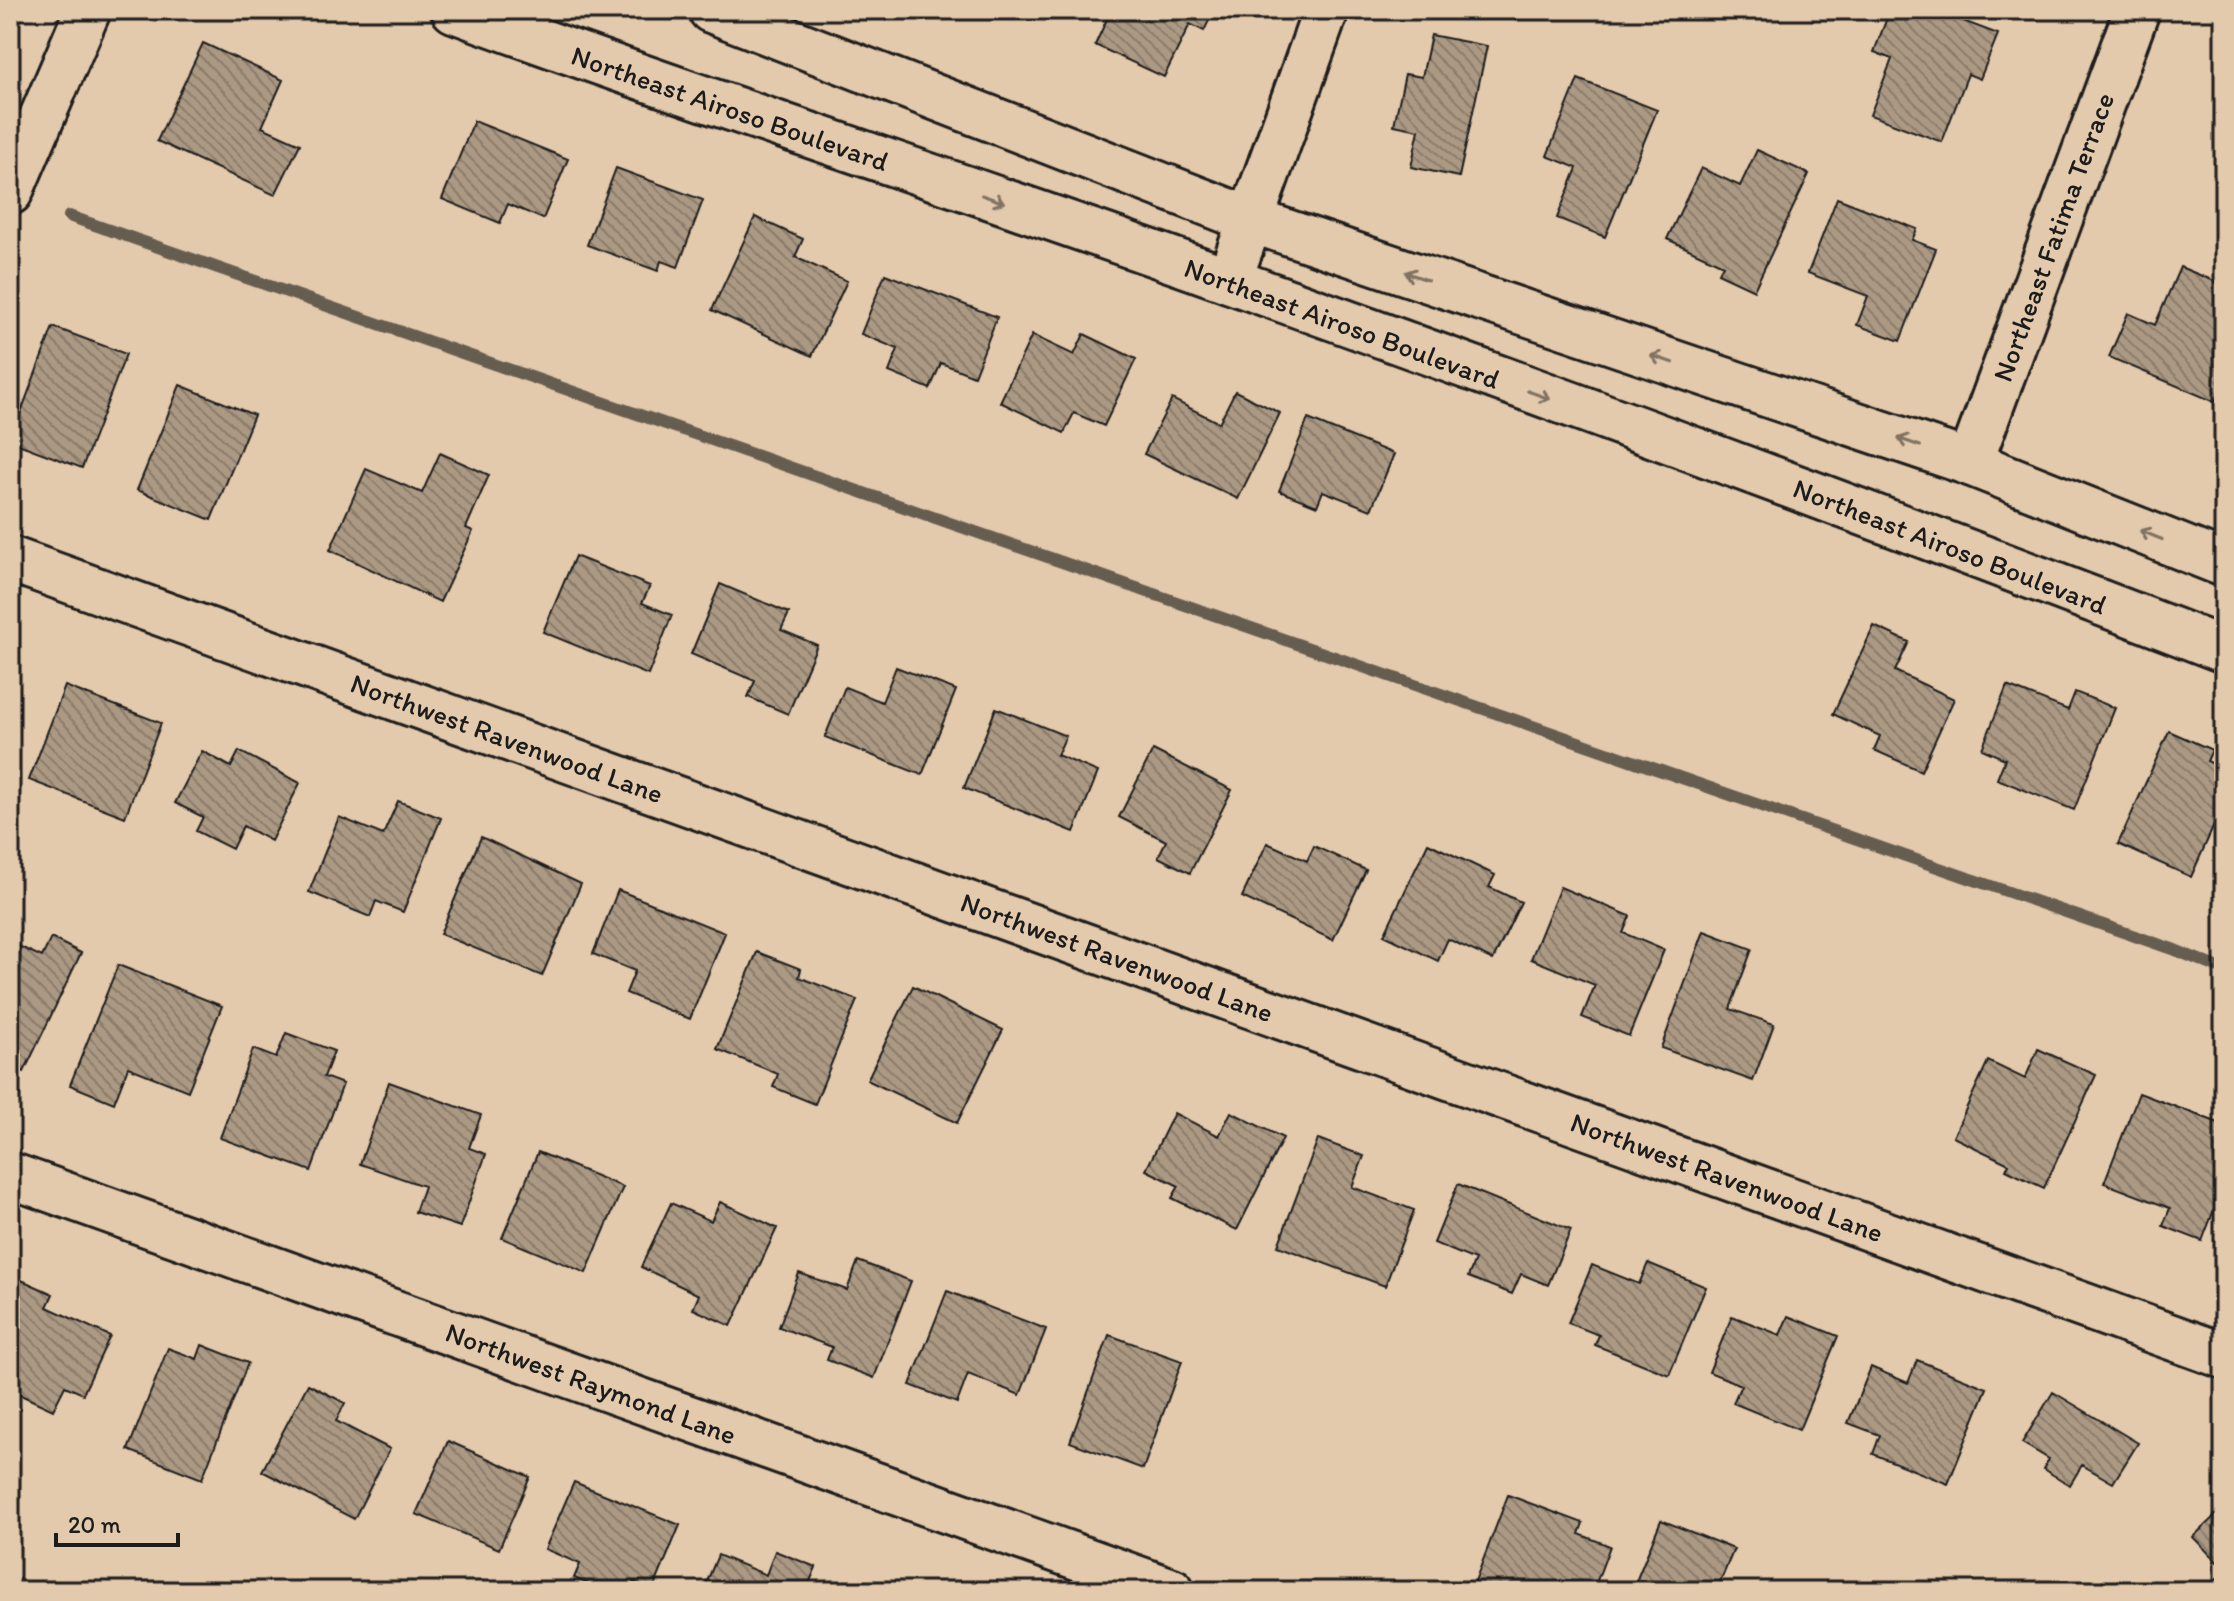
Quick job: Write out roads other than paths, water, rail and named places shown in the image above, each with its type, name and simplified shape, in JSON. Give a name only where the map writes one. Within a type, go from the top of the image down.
[{"type":"street","points":[[10,192],[88,10]]},
{"type":"street","name":"Northeast Airoso Boulevard","points":[[454,10],[680,93],[1229,280],[1951,544],[2224,650]]},
{"type":"street","points":[[712,10],[1251,220],[1970,463],[2224,564]]},
{"type":"street","points":[[1229,280],[1326,10]]},
{"type":"street","name":"Northeast Fatima Terrace","points":[[1970,463],[2137,10]]},
{"type":"street","name":"Northwest Ravenwood Lane","points":[[10,559],[2224,1356]]},
{"type":"street","name":"Northwest Raymond Lane","points":[[10,1175],[1172,1591]]},
{"type":"waterway","points":[[69,216],[2175,950],[2224,970]]}]
